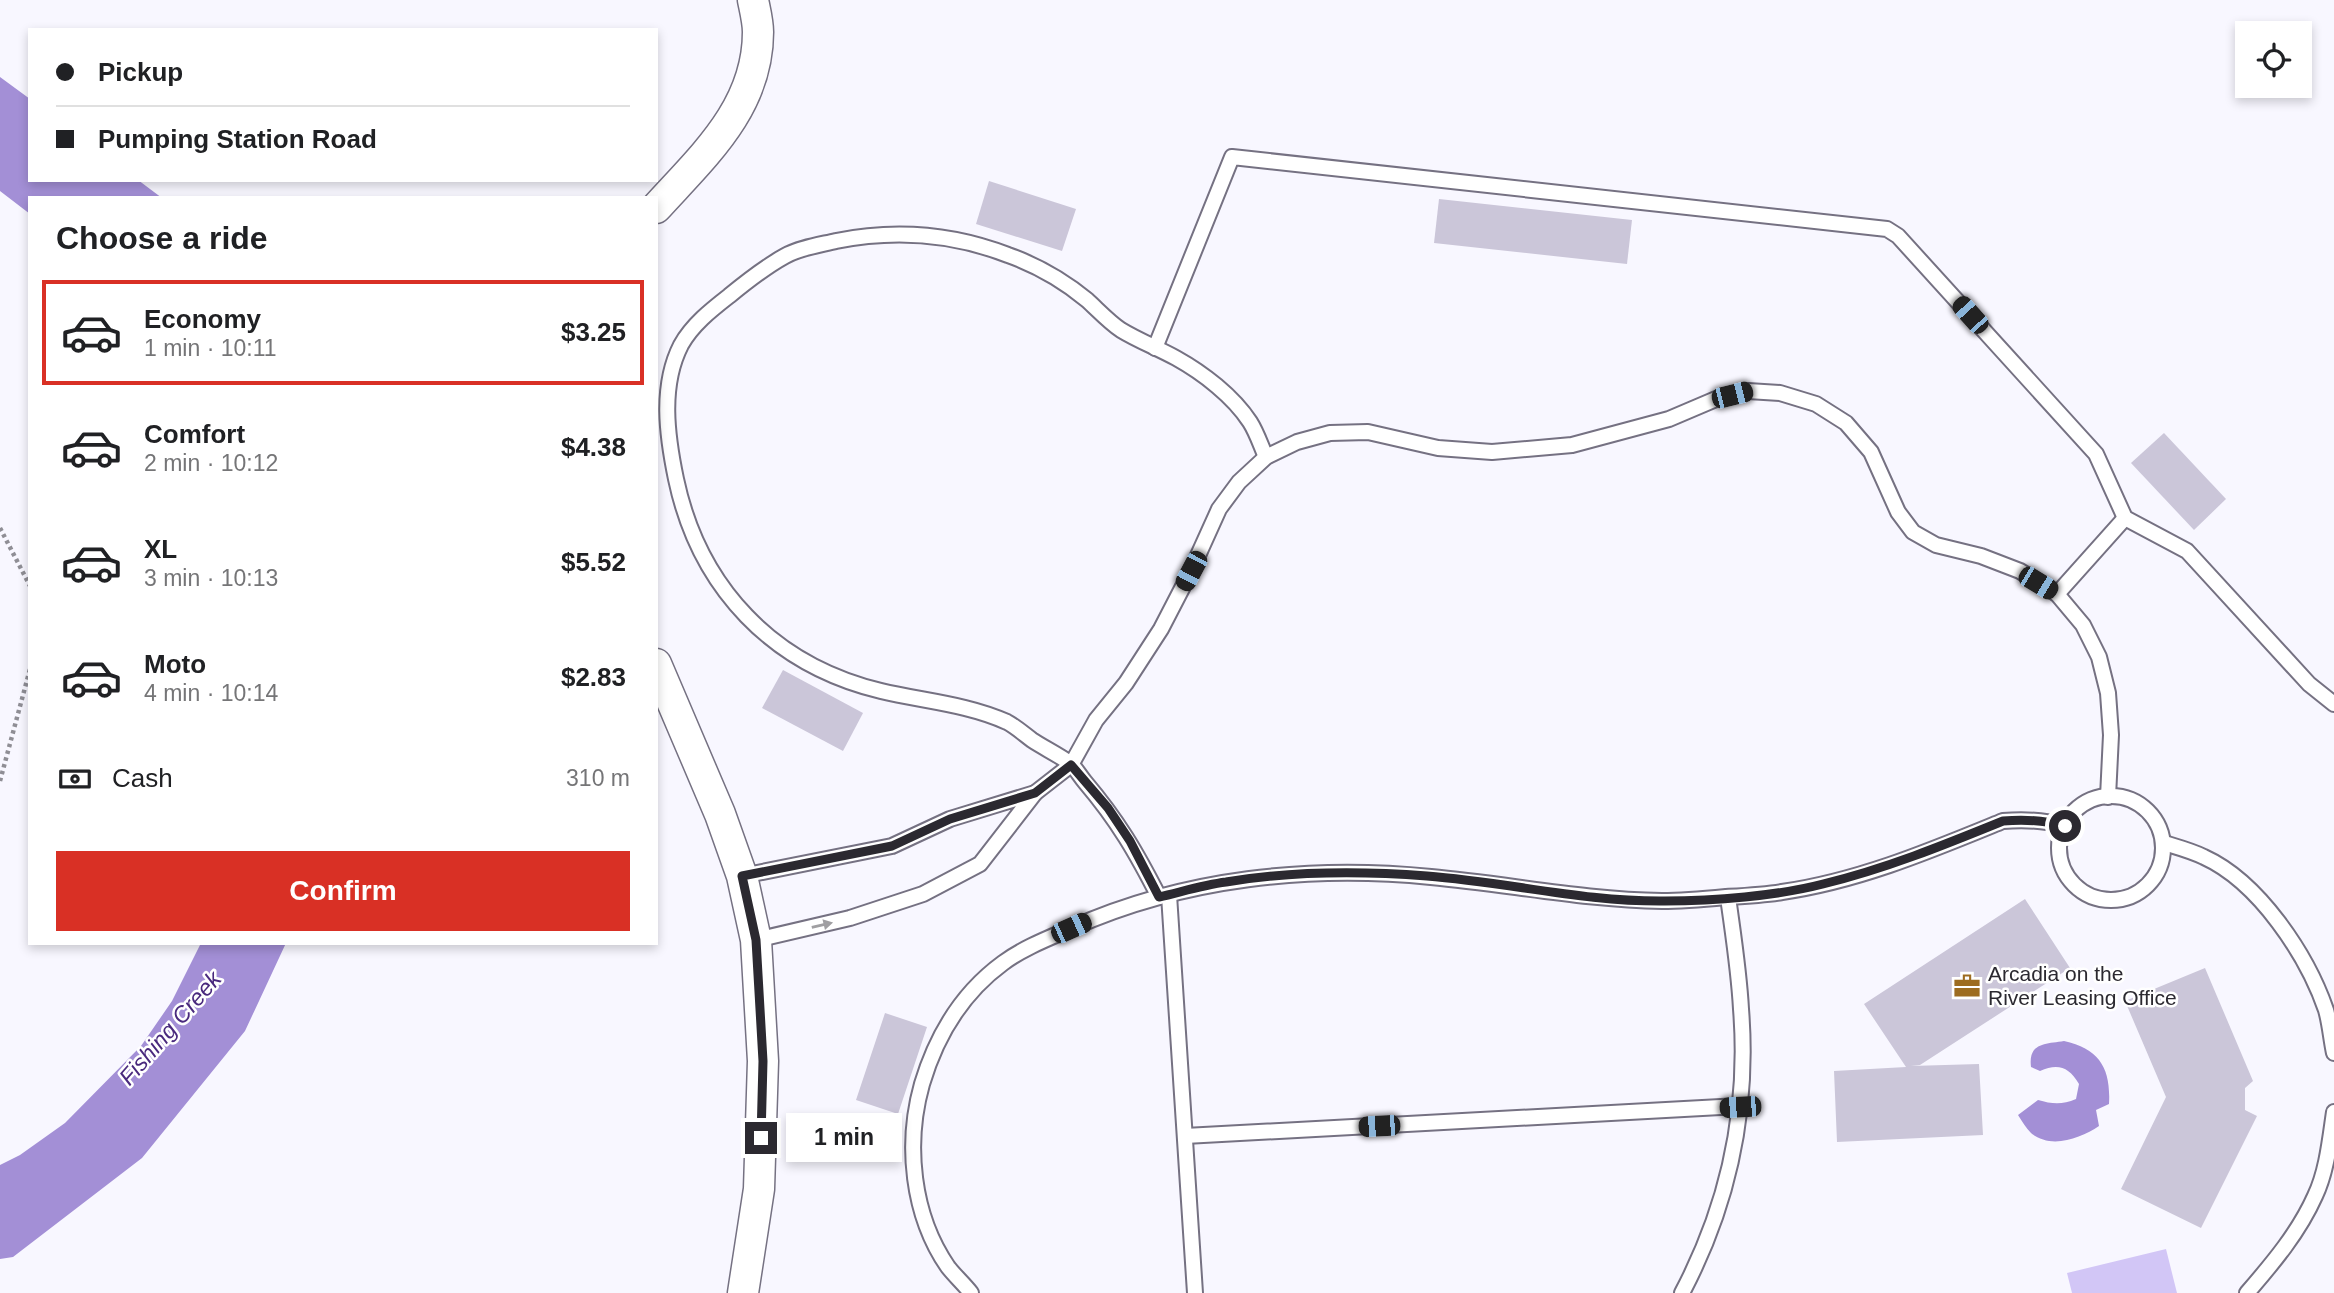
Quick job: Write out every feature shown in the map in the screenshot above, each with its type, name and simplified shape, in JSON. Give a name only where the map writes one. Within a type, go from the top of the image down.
[{"type":"street","points":[[658,206],[725,131],[752,77],[758,31],[753,0]]},
{"type":"street","points":[[658,669],[720,814],[742,876],[756,940],[763,1061],[759,1189],[743,1293]]},
{"type":"lane","points":[[1155,348],[1232,156],[1887,229],[1898,236],[2096,454],[2125,518],[2187,551],[2309,684],[2334,704]]},
{"type":"lane","points":[[1195,1293],[1185,1136],[1164,896],[1116,819],[1071,765],[1008,723],[972,710],[882,692],[835,678],[798,658],[764,634],[739,609],[712,576],[692,533],[680,498],[671,457],[669,379],[682,343],[704,316],[787,255],[869,234],[915,233],[950,238],[1009,255],[1054,277],[1084,297],[1120,329],[1174,356],[1229,397],[1251,424],[1266,457]]},
{"type":"lane","points":[[756,940],[850,918],[923,894],[980,864],[1035,793],[1071,765],[1096,720],[1126,683],[1161,629],[1219,509],[1239,482],[1266,457],[1297,442],[1330,433],[1368,432],[1438,448],[1492,452],[1572,445],[1669,419],[1716,399],[1748,391],[1780,393],[1816,404],[1846,424],[1871,452],[1898,512],[1913,532],[1936,545],[1982,556],[2020,571],[2057,594],[2083,625],[2099,657],[2108,693],[2111,735],[2108,797]]},
{"type":"lane","points":[[2057,594],[2125,518]]},
{"type":"lane","points":[[742,876],[892,846],[950,819],[1035,793]]},
{"type":"lane","points":[[2099,797],[2117,797],[2134,802],[2148,812],[2158,826],[2164,843],[2156,875],[2145,888],[2131,896],[2115,900],[2098,898],[2083,891],[2062,866],[2059,849],[2065,826],[2070,816],[2083,804],[2099,797]]},
{"type":"lane","points":[[971,1293],[948,1267],[928,1231],[917,1189],[911,1146],[917,1102],[929,1059],[950,1018],[1004,962],[1046,939],[1096,918],[1164,896],[1224,882],[1276,875],[1370,873],[1429,876],[1610,898],[1665,901],[1781,893],[1833,882],[1924,853],[2003,821],[2043,820],[2065,826]]},
{"type":"lane","points":[[2164,843],[2205,857],[2235,876],[2284,929],[2309,969],[2326,1012],[2334,1052]]},
{"type":"lane","points":[[1682,1293],[1702,1255],[1722,1202],[1733,1158],[1740,1107],[1741,1010],[1728,897]]},
{"type":"lane","points":[[1185,1136],[1740,1107]]},
{"type":"lane","points":[[2247,1293],[2296,1233],[2316,1194],[2334,1112]]},
{"type":"path","points":[[0,528],[28,582]]},
{"type":"path","points":[[0,781],[28,676]]},
{"type":"shaded area","points":[[2166,1249],[2177,1293],[2072,1293],[2067,1273]]},
{"type":"water","points":[[0,77],[28,98],[28,182],[141,182],[159,196],[28,196],[28,212],[0,191]]},
{"type":"water","name":"Fishing Creek","points":[[200,945],[285,945],[245,1031],[142,1158],[13,1257],[0,1259],[0,1165],[20,1155],[65,1123],[141,1046],[172,1001]]},
{"type":"water","points":[[2064,1041],[2086,1049],[2101,1062],[2108,1081],[2109,1104],[2096,1110],[2099,1126],[2075,1138],[2048,1141],[2031,1133],[2018,1115],[2038,1100],[2057,1103],[2076,1099],[2079,1084],[2067,1070],[2052,1067],[2040,1071],[2031,1067],[2035,1049],[2044,1044]]},
{"type":"building","points":[[989,181],[1076,209],[1062,251],[976,224]]},
{"type":"building","points":[[1439,199],[1632,220],[1627,264],[1434,243]]},
{"type":"building","points":[[2164,433],[2226,499],[2194,530],[2131,463]]},
{"type":"building","points":[[783,670],[863,713],[843,751],[762,708]]},
{"type":"building","name":"Arcadia on the River Leasing Office","points":[[2025,899],[2070,968],[1920,1065],[1911,1066],[1979,1064],[1983,1135],[1837,1142],[1834,1071],[1906,1067],[1864,1004]]},
{"type":"building","points":[[2205,968],[2253,1081],[2245,1088],[2245,1110],[2257,1116],[2201,1228],[2121,1189],[2166,1097],[2125,1001]]},
{"type":"building","points":[[885,1013],[927,1027],[898,1114],[856,1100]]},
{"type":"place","name":"Arcadia on the River Leasing Office","points":[[1967,986]]},
{"type":"route","points":[[761,1138],[763,1061],[756,940],[742,876],[892,846],[950,819],[1035,793],[1071,765],[1108,808],[1130,841],[1159,897],[1224,882],[1319,873],[1429,876],[1610,898],[1665,901],[1781,893],[1880,869],[2003,821],[2043,820],[2065,826]]}]
